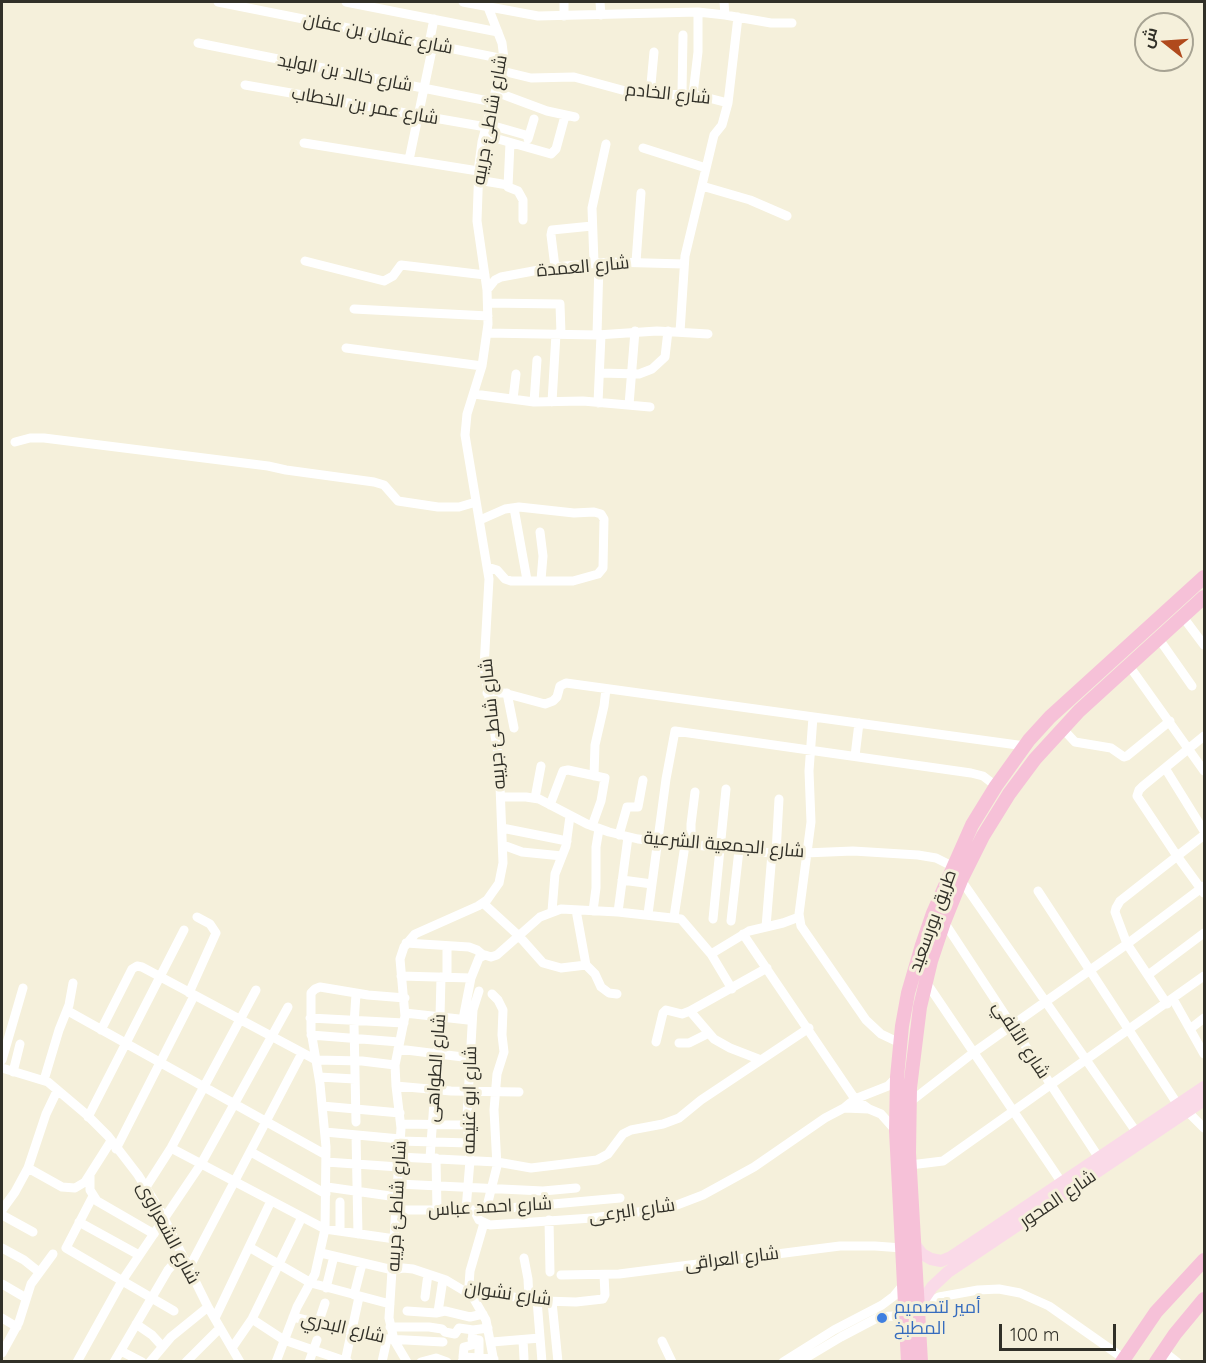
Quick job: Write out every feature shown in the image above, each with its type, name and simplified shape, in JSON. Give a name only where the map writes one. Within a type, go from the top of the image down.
[{"type":"highway","name":"طريق بورسعيد","points":[[908,1362],[904,1284],[909,1247],[910,1102],[904,1046],[908,993],[916,961],[952,866],[972,825],[1027,743],[1044,723],[1204,577]]},
{"type":"highway","name":"طريق بورسعيد","points":[[921,1362],[919,1307],[909,1247],[896,1131],[897,1077],[904,1046],[944,922],[961,880],[996,814],[1041,751],[1059,731],[1204,597]]},
{"type":"highway","points":[[1044,723],[1059,731]]},
{"type":"highway","points":[[1027,743],[1041,751]]},
{"type":"highway","points":[[1122,1360],[1156,1312],[1204,1260]]},
{"type":"highway","points":[[1159,1356],[1204,1299]]},
{"type":"main road","name":"شارع المحور","points":[[919,1307],[932,1287],[948,1272],[1182,1108],[1204,1087]]},
{"type":"main road","name":"شارع المحور","points":[[909,1247],[927,1258],[938,1261],[948,1259],[1062,1183],[1091,1170],[1100,1158],[1137,1133],[1182,1108],[1204,1100]]},
{"type":"street","name":"شارع عثمان بن عفان","points":[[218,2],[504,59]]},
{"type":"street","points":[[346,2],[498,32]]},
{"type":"street","points":[[463,2],[487,4],[529,15],[698,12],[792,24]]},
{"type":"street","points":[[564,2],[564,16]]},
{"type":"street","points":[[600,2],[601,15]]},
{"type":"street","points":[[724,2],[725,15]]},
{"type":"street","name":"شارع شاطئ جريبه","points":[[406,1362],[391,1339],[390,1327],[401,1124],[395,1065],[405,1012],[400,959],[406,943],[419,932],[483,903],[494,892],[501,878],[503,863],[497,748],[484,658],[490,598],[488,567],[465,435],[467,414],[482,366],[488,316],[487,290],[478,228],[478,175],[486,129],[504,59],[503,48],[487,4]]},
{"type":"street","points":[[693,94],[698,52],[698,12]]},
{"type":"street","points":[[680,332],[684,264],[714,135],[722,125],[728,103],[738,17]]},
{"type":"street","points":[[409,160],[424,88],[434,19]]},
{"type":"street","points":[[682,35],[682,94]]},
{"type":"street","name":"شارع خالد بن الوليد","points":[[198,43],[424,88],[495,97],[570,116],[554,152],[547,154],[526,147]]},
{"type":"street","points":[[650,95],[654,52]]},
{"type":"street","name":"شارع الخادم","points":[[502,71],[531,78],[574,77],[625,91],[650,95],[693,94],[728,103]]},
{"type":"street","name":"شارع عمر بن الخطاب","points":[[245,85],[486,129]]},
{"type":"street","points":[[486,129],[510,143],[526,147],[534,119]]},
{"type":"street","points":[[486,129],[529,136]]},
{"type":"street","points":[[304,143],[409,160],[478,175],[508,185]]},
{"type":"street","points":[[510,143],[508,185],[509,189],[518,191],[523,200],[523,219]]},
{"type":"street","points":[[598,403],[599,335],[592,226],[593,199],[606,144]]},
{"type":"street","points":[[643,148],[706,168]]},
{"type":"street","points":[[702,186],[750,200],[787,216]]},
{"type":"street","points":[[636,262],[641,193]]},
{"type":"street","points":[[555,267],[552,230],[592,226]]},
{"type":"street","points":[[305,261],[384,280],[391,278],[401,265],[485,275]]},
{"type":"street","name":"شارع العمدة","points":[[487,290],[495,280],[501,277],[555,267],[636,262],[684,264]]},
{"type":"street","points":[[488,303],[560,304],[552,402]]},
{"type":"street","points":[[354,309],[488,316]]},
{"type":"street","points":[[629,405],[635,331]]},
{"type":"street","points":[[487,333],[599,335],[635,331],[668,331],[708,334]]},
{"type":"street","points":[[600,373],[648,372],[662,361],[666,353],[668,331]]},
{"type":"street","points":[[346,348],[482,366]]},
{"type":"street","points":[[534,402],[537,360]]},
{"type":"street","points":[[513,399],[516,374]]},
{"type":"street","points":[[474,393],[534,402],[650,407]]},
{"type":"street","points":[[15,442],[33,438],[51,439],[374,482],[384,485],[398,501],[438,507],[459,507],[476,502]]},
{"type":"street","points":[[480,520],[514,508],[574,513],[592,512],[599,513],[603,517],[603,568],[600,573],[573,581],[509,581],[497,570],[488,567]]},
{"type":"street","points":[[514,508],[526,580]]},
{"type":"street","points":[[540,532],[543,556],[541,580]]},
{"type":"street","points":[[1183,617],[1204,645]]},
{"type":"street","points":[[1159,639],[1192,686]]},
{"type":"street","points":[[1130,667],[1190,748],[1204,771]]},
{"type":"street","points":[[488,693],[507,693],[545,704],[555,699],[562,683],[1027,743]]},
{"type":"street","points":[[594,776],[594,745],[606,688]]},
{"type":"street","points":[[507,693],[514,728]]},
{"type":"street","points":[[813,717],[810,750],[811,822],[799,917],[801,926],[866,1020],[881,1034],[904,1046]]},
{"type":"street","points":[[1059,731],[1075,742],[1111,748],[1124,757],[1170,721]]},
{"type":"street","points":[[855,756],[859,723]]},
{"type":"street","points":[[648,914],[666,779],[675,731],[971,773],[983,776],[996,786]]},
{"type":"street","points":[[910,1102],[1011,1025],[1203,889],[1177,856],[1137,796],[1138,790],[1204,736]]},
{"type":"street","points":[[1165,768],[1204,833],[1117,904],[1115,912],[1128,944],[1148,975],[1190,1029],[1204,1054]]},
{"type":"street","points":[[550,805],[561,773],[565,770],[605,778],[595,828],[596,888],[593,910]]},
{"type":"street","points":[[535,798],[540,771],[558,782]]},
{"type":"street","points":[[618,912],[627,806],[638,807],[643,780]]},
{"type":"street","points":[[713,919],[726,789]]},
{"type":"street","points":[[674,917],[688,845],[695,792]]},
{"type":"street","name":"شارع الجمعية الشرعية","points":[[501,797],[535,798],[595,828],[657,842],[774,853],[853,851],[918,855],[936,858],[952,866]]},
{"type":"street","points":[[766,927],[779,799]]},
{"type":"street","points":[[552,911],[554,877],[567,841],[570,816]]},
{"type":"street","points":[[502,828],[567,841]]},
{"type":"street","points":[[503,845],[522,852],[562,856]]},
{"type":"street","points":[[731,921],[739,850]]},
{"type":"street","points":[[622,880],[652,884]]},
{"type":"street","points":[[961,880],[1137,1133]]},
{"type":"street","points":[[1038,891],[1182,1108],[1204,1128]]},
{"type":"street","points":[[483,903],[519,936],[543,963],[561,968],[586,965]]},
{"type":"street","points":[[576,910],[586,965],[595,974],[601,987],[609,993],[617,994]]},
{"type":"street","points":[[405,1012],[467,1020],[471,978],[478,959],[483,956],[495,956],[537,919],[552,911],[593,910],[674,917],[685,922],[711,954],[732,989]]},
{"type":"street","points":[[28,1168],[70,1189],[82,1184],[113,1145],[160,1063],[192,994],[216,933],[210,924],[197,917]]},
{"type":"street","points":[[711,954],[754,929],[799,917]]},
{"type":"street","name":"شارع الألفي","points":[[944,922],[1100,1158]]},
{"type":"street","points":[[88,1117],[184,930]]},
{"type":"street","points":[[1148,975],[1204,933]]},
{"type":"street","points":[[743,934],[809,1028],[855,1099],[881,1114],[896,1131]]},
{"type":"street","points":[[406,943],[469,947],[477,950],[483,956]]},
{"type":"street","name":"شارع الطواهى","points":[[437,1210],[431,1142],[447,946]]},
{"type":"street","points":[[101,1030],[132,969],[137,966],[316,1060],[355,1060],[395,1065]]},
{"type":"street","points":[[656,1042],[663,1013],[666,1010],[682,1014],[690,1011],[766,968]]},
{"type":"street","points":[[401,976],[471,978]]},
{"type":"street","points":[[910,1165],[943,1161],[1204,976]]},
{"type":"street","points":[[926,982],[1062,1183]]},
{"type":"street","points":[[2,1068],[44,1080],[59,1030],[68,1011],[73,983]]},
{"type":"street","points":[[276,1362],[321,1253],[325,1228],[327,1191],[325,1132],[319,1077],[311,1035],[310,997],[315,989],[322,987],[356,994],[405,998]]},
{"type":"street","points":[[2,1060],[23,988]]},
{"type":"street","points":[[146,1187],[171,1148],[256,990]]},
{"type":"street","name":"شارع ابو غنيمه","points":[[470,1210],[468,1125],[471,1058],[467,1020],[479,991]]},
{"type":"street","points":[[356,994],[354,1020],[356,1122]]},
{"type":"street","points":[[486,1210],[497,1162],[494,1115],[497,1074],[504,1055],[502,1033],[504,1014],[501,1004],[492,994]]},
{"type":"street","points":[[77,1362],[122,1281],[201,1164],[288,1007]]},
{"type":"street","points":[[68,1011],[326,1158],[357,1164],[399,1167]]},
{"type":"street","points":[[690,1011],[709,1033],[730,1048],[761,1060]]},
{"type":"street","points":[[310,1018],[404,1023]]},
{"type":"street","points":[[1190,1029],[1204,1018]]},
{"type":"street","points":[[399,1157],[470,1160],[537,1167],[601,1159],[626,1132],[679,1118],[701,1100],[809,1028]]},
{"type":"street","points":[[679,1043],[689,1043],[709,1033]]},
{"type":"street","points":[[311,1035],[354,1037],[437,1054],[471,1058]]},
{"type":"street","points":[[13,1072],[20,1044]]},
{"type":"street","points":[[189,1268],[302,1053]]},
{"type":"street","points":[[319,1077],[355,1079]]},
{"type":"street","name":"شارع البرعى","points":[[484,1223],[490,1225],[592,1218],[678,1206],[703,1195],[767,1159],[855,1099],[883,1088],[897,1077]]},
{"type":"street","name":"شارع الشعراوى","points":[[44,1080],[88,1117],[125,1158],[146,1187],[165,1218],[208,1307],[237,1360]]},
{"type":"street","points":[[396,1086],[435,1090],[519,1092]]},
{"type":"street","points":[[2,1210],[28,1168],[46,1114],[57,1091]]},
{"type":"street","points":[[322,1106],[400,1113]]},
{"type":"street","points":[[844,1108],[869,1109]]},
{"type":"street","points":[[401,1124],[468,1125]]},
{"type":"street","points":[[325,1132],[400,1140],[469,1143]]},
{"type":"street","points":[[356,1135],[358,1234]]},
{"type":"street","points":[[171,1148],[325,1228],[395,1239]]},
{"type":"street","points":[[251,1152],[327,1191],[357,1191],[397,1197]]},
{"type":"street","points":[[90,1174],[89,1187],[93,1196],[100,1203],[154,1234]]},
{"type":"street","points":[[398,1184],[550,1191],[576,1188]]},
{"type":"street","points":[[93,1196],[66,1248],[174,1311]]},
{"type":"street","name":"شارع احمد عباس","points":[[396,1210],[486,1210],[620,1198]]},
{"type":"street","points":[[215,1318],[271,1201]]},
{"type":"street","points":[[340,1202],[340,1231]]},
{"type":"street","points":[[470,1210],[484,1223],[470,1274],[470,1292],[488,1328],[494,1360],[463,1359],[464,1347],[472,1346],[473,1334]]},
{"type":"street","points":[[2,1215],[33,1232]]},
{"type":"street","points":[[232,1348],[252,1319],[302,1217]]},
{"type":"street","points":[[549,1220],[550,1272]]},
{"type":"street","points":[[79,1222],[139,1255]]},
{"type":"street","name":"شارع العراقى","points":[[561,1275],[604,1275],[831,1247],[866,1245],[909,1247]]},
{"type":"street","points":[[249,1247],[310,1283],[390,1304]]},
{"type":"street","points":[[2,1248],[24,1260],[39,1272]]},
{"type":"street","name":"شارع نشوان","points":[[321,1253],[362,1264],[393,1270],[406,1268],[429,1274],[465,1292],[481,1289],[552,1302],[603,1299],[605,1296],[604,1275]]},
{"type":"street","points":[[2,1353],[17,1327],[31,1284],[53,1254]]},
{"type":"street","points":[[114,1362],[170,1266],[182,1254]]},
{"type":"street","points":[[326,1288],[334,1256]]},
{"type":"street","points":[[524,1258],[541,1343],[542,1362]]},
{"type":"street","points":[[252,1319],[284,1340],[346,1361],[362,1264]]},
{"type":"street","points":[[425,1297],[429,1274]]},
{"type":"street","points":[[438,1312],[443,1279]]},
{"type":"street","points":[[2,1284],[26,1298]]},
{"type":"street","points":[[783,1362],[826,1334],[882,1305],[904,1284]]},
{"type":"street","points":[[919,1307],[939,1297],[978,1290],[999,1289],[1020,1293],[1049,1306],[1122,1360]]},
{"type":"street","points":[[406,1326],[408,1300]]},
{"type":"street","points":[[552,1302],[558,1362]]},
{"type":"street","points":[[318,1324],[325,1303]]},
{"type":"street","points":[[150,1362],[162,1346],[208,1307]]},
{"type":"street","points":[[407,1311],[436,1313],[449,1308],[468,1317],[483,1314]]},
{"type":"street","points":[[420,1326],[421,1312]]},
{"type":"street","points":[[799,1362],[841,1336],[879,1317],[893,1316],[906,1321]]},
{"type":"street","name":"شارع البدري","points":[[293,1317],[351,1332],[391,1339],[443,1342]]},
{"type":"street","points":[[2,1318],[17,1327]]},
{"type":"street","points":[[136,1324],[152,1335],[162,1346]]},
{"type":"street","points":[[390,1327],[420,1326],[442,1329],[455,1334],[459,1328],[473,1334],[478,1339],[480,1358]]},
{"type":"street","points":[[186,1362],[220,1328]]},
{"type":"street","points":[[473,1334],[488,1328]]},
{"type":"street","points":[[421,1362],[444,1360],[444,1331]]},
{"type":"street","points":[[382,1362],[391,1339]]},
{"type":"street","points":[[309,1362],[317,1340]]},
{"type":"street","points":[[492,1342],[523,1340],[557,1346]]},
{"type":"street","points":[[523,1340],[524,1359]]},
{"type":"street","points":[[662,1341],[672,1362]]},
{"type":"street","points":[[120,1351],[142,1362]]},
{"type":"street","points":[[1159,1356],[1177,1362]]},
{"type":"place","name":"أمير لتصميم المطبخ","points":[[882,1318]]}]
